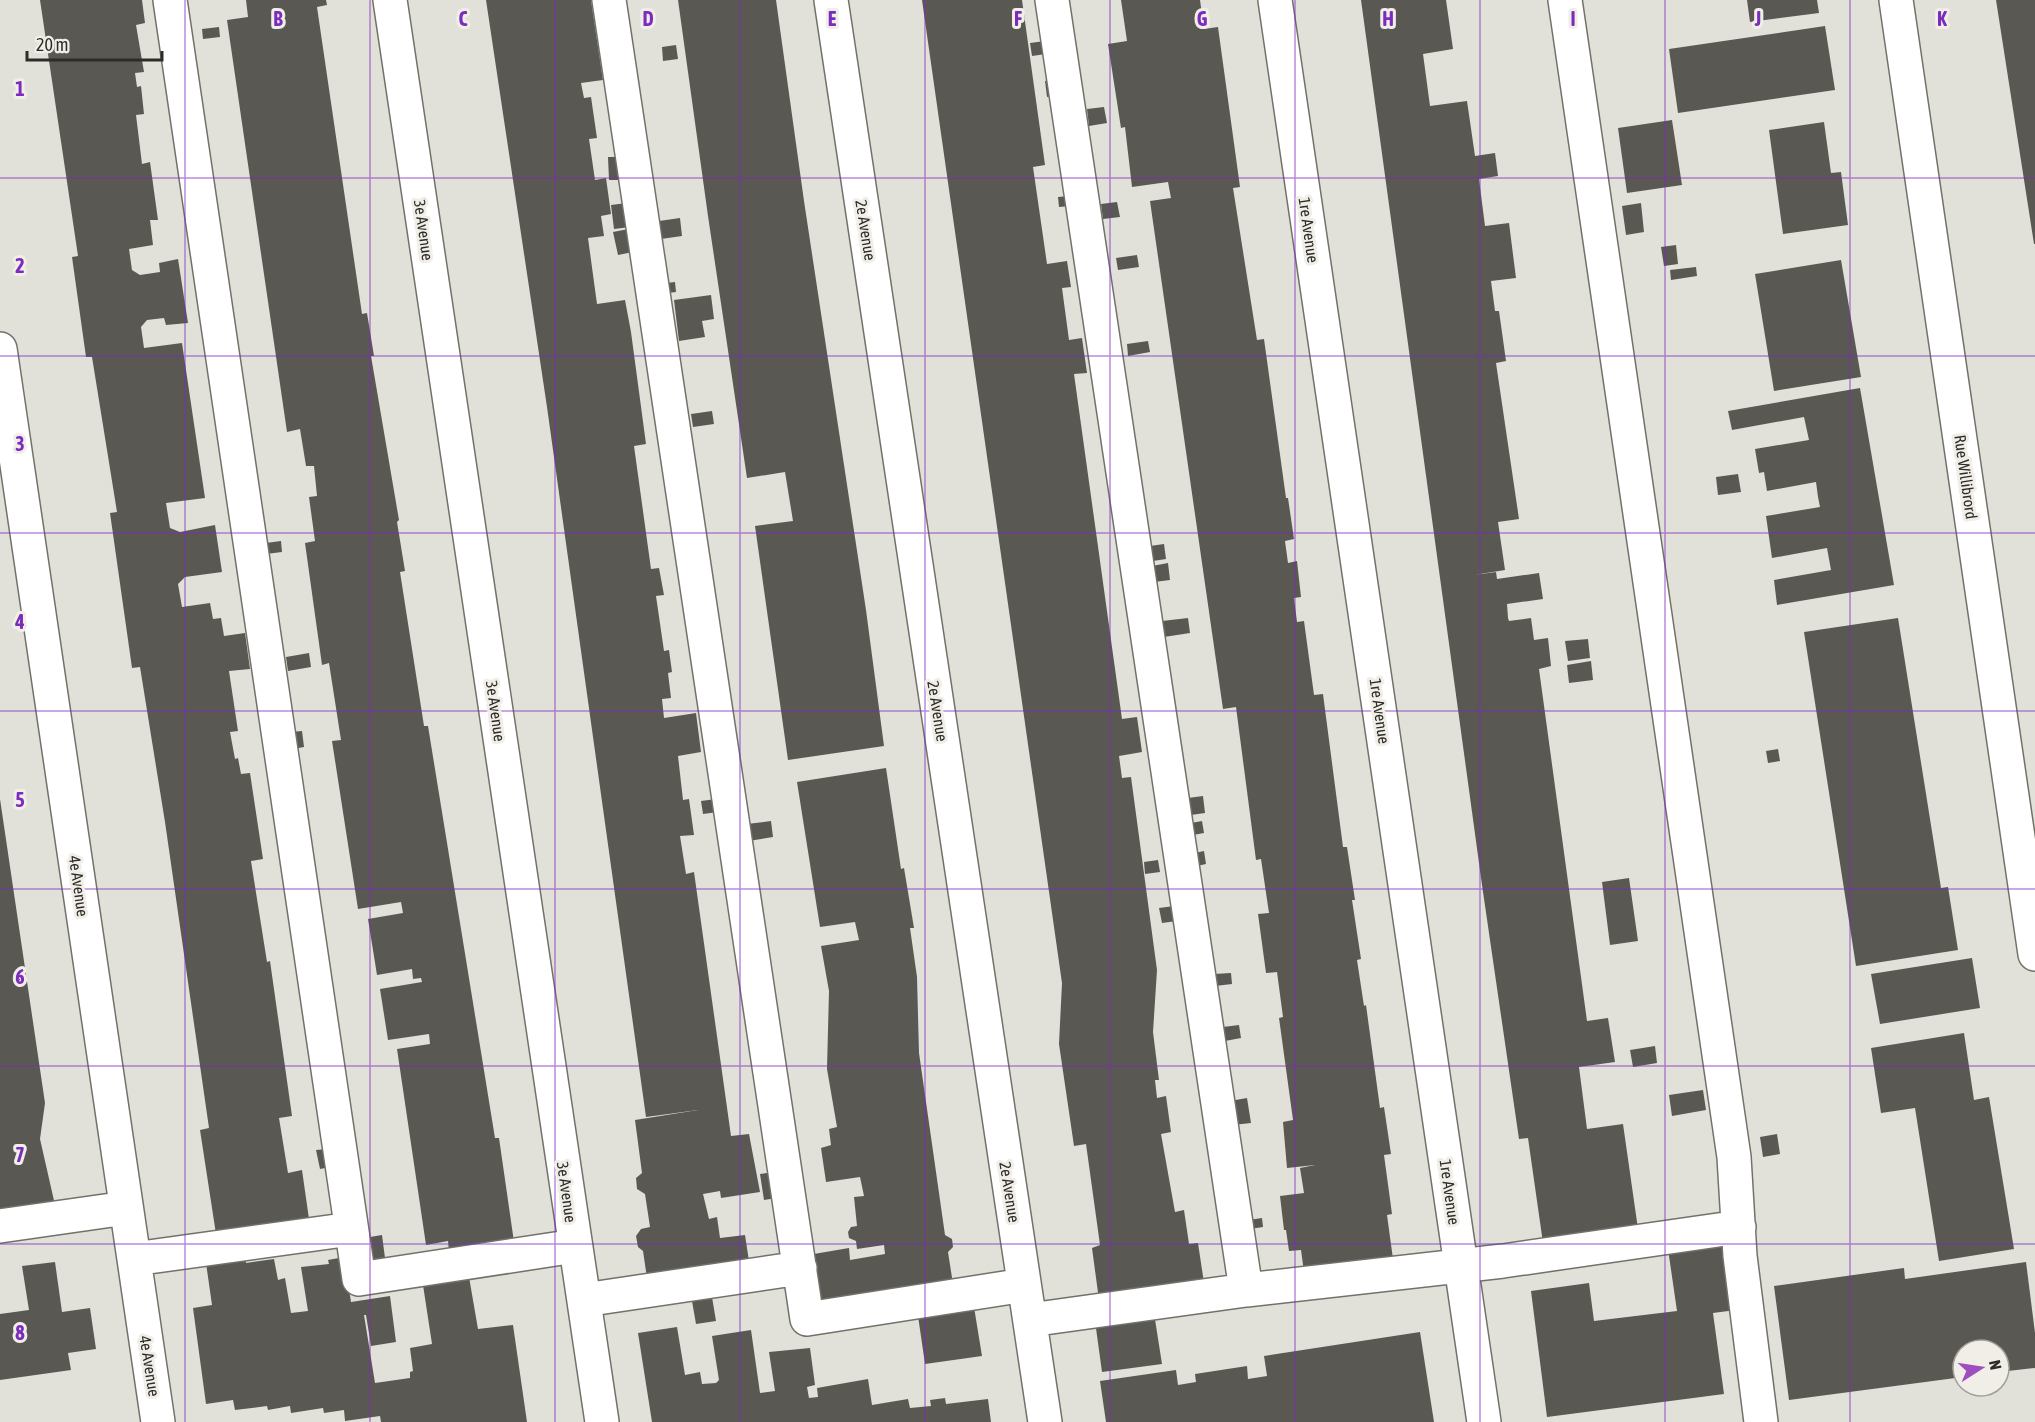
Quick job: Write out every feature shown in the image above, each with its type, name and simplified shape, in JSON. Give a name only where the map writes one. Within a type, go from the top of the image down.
[{"type":"street","points":[[170,0],[359,1279],[575,1246]]},
{"type":"street","name":"3e Avenue","points":[[390,0],[602,1422]]},
{"type":"street","points":[[609,0],[807,1320],[1024,1285]]},
{"type":"street","name":"2e Avenue","points":[[831,0],[1045,1422]]},
{"type":"street","points":[[1052,0],[1246,1290]]},
{"type":"street","name":"1re Avenue","points":[[1275,0],[1484,1422]]},
{"type":"street","points":[[1565,0],[1732,1145],[1740,1256],[1761,1422]]},
{"type":"street","name":"Rue Willibrord","points":[[1896,0],[2035,954]]},
{"type":"street","name":"4e Avenue","points":[[0,349],[158,1422]]},
{"type":"street","points":[[0,1226],[126,1208]]},
{"type":"street","points":[[1030,1320],[1246,1290],[1461,1266],[1739,1227]]},
{"type":"street","points":[[134,1259],[351,1229]]},
{"type":"street","points":[[584,1300],[800,1268]]},
{"type":"building","points":[[40,0],[142,0],[145,23],[136,25],[144,72],[135,73],[137,87],[141,86],[144,114],[136,115],[142,164],[150,162],[158,220],[150,220],[153,245],[129,249],[132,270],[140,275],[160,272],[159,263],[178,259],[188,323],[166,325],[164,318],[147,320],[141,327],[144,348],[182,343],[205,498],[166,503],[170,528],[180,532],[215,525],[222,572],[185,577],[178,584],[182,607],[210,603],[213,619],[221,618],[224,636],[245,633],[250,669],[229,671],[238,731],[230,732],[235,759],[238,758],[241,774],[250,773],[263,859],[251,861],[267,962],[270,961],[292,1116],[279,1118],[288,1173],[302,1170],[309,1219],[216,1234],[200,1130],[209,1128],[140,667],[132,668],[110,513],[117,512],[92,357],[86,357],[72,257],[78,256]]},
{"type":"building","points":[[246,0],[326,0],[327,5],[317,7],[362,314],[367,313],[374,356],[371,356],[399,520],[397,522],[405,571],[400,572],[424,726],[428,726],[495,1138],[499,1138],[514,1242],[449,1251],[448,1241],[426,1245],[397,1049],[430,1044],[429,1034],[388,1040],[380,989],[422,982],[421,978],[413,979],[412,969],[377,975],[368,919],[403,913],[401,902],[358,909],[332,741],[341,740],[329,663],[322,665],[305,543],[315,541],[309,497],[317,496],[314,466],[306,466],[300,429],[287,432],[227,20],[248,17]]},
{"type":"building","points":[[486,0],[591,0],[603,80],[581,83],[584,98],[591,97],[597,138],[589,139],[595,180],[606,178],[611,214],[601,216],[604,236],[588,238],[597,304],[625,300],[631,332],[646,444],[634,446],[651,569],[659,568],[664,595],[656,596],[664,651],[669,650],[672,672],[668,673],[671,698],[662,699],[664,718],[696,713],[701,752],[678,756],[683,800],[689,799],[694,835],[680,836],[686,874],[694,872],[731,1136],[749,1134],[760,1192],[721,1198],[720,1191],[703,1194],[709,1219],[717,1217],[720,1238],[745,1235],[749,1261],[647,1278],[643,1251],[638,1247],[636,1236],[641,1229],[650,1227],[645,1194],[637,1189],[636,1178],[642,1173],[635,1120],[698,1110],[646,1117],[547,407]]},
{"type":"building","points":[[678,0],[776,0],[884,746],[788,760],[755,526],[793,521],[785,472],[747,478]]},
{"type":"building","points":[[922,0],[1022,0],[1045,165],[1033,167],[1047,264],[1067,261],[1071,287],[1062,288],[1069,340],[1082,338],[1087,373],[1074,374],[1122,719],[1137,717],[1142,752],[1119,756],[1122,778],[1131,777],[1157,970],[1153,1032],[1159,1080],[1155,1080],[1157,1098],[1166,1096],[1171,1132],[1161,1134],[1175,1212],[1184,1210],[1189,1244],[1198,1243],[1204,1283],[1099,1300],[1092,1248],[1100,1245],[1086,1144],[1074,1146],[1059,1044],[1062,983]]},
{"type":"building","points":[[1121,0],[1200,0],[1204,29],[1218,27],[1240,187],[1233,188],[1257,340],[1264,339],[1286,498],[1288,498],[1294,539],[1285,541],[1288,563],[1297,561],[1301,597],[1294,598],[1297,622],[1304,621],[1314,695],[1323,694],[1343,847],[1347,847],[1355,900],[1352,900],[1361,959],[1357,960],[1364,1006],[1366,1005],[1380,1108],[1384,1107],[1391,1154],[1384,1155],[1392,1214],[1387,1215],[1393,1259],[1304,1272],[1301,1250],[1289,1251],[1286,1230],[1284,1230],[1280,1196],[1304,1193],[1300,1168],[1315,1165],[1287,1168],[1283,1122],[1293,1120],[1279,1018],[1283,1017],[1277,972],[1266,973],[1258,914],[1269,913],[1261,859],[1256,860],[1236,707],[1223,709],[1150,201],[1171,198],[1168,182],[1132,187],[1125,127],[1121,128],[1108,44],[1127,41]]},
{"type":"building","points":[[1361,0],[1446,0],[1453,49],[1423,54],[1430,106],[1467,101],[1475,156],[1495,153],[1498,176],[1479,179],[1485,226],[1509,223],[1516,278],[1491,281],[1495,311],[1499,311],[1506,361],[1496,363],[1519,519],[1498,522],[1505,570],[1474,575],[1496,572],[1497,579],[1539,573],[1543,599],[1507,604],[1508,618],[1509,621],[1531,618],[1534,640],[1548,638],[1551,666],[1539,669],[1587,1021],[1608,1018],[1615,1062],[1579,1067],[1587,1129],[1623,1124],[1638,1229],[1543,1243],[1528,1138],[1519,1139]]},
{"type":"building","points":[[1747,0],[1817,0],[1819,13],[1750,22]]},
{"type":"building","points":[[1996,0],[2035,0],[2035,244],[2034,244]]},
{"type":"building","points":[[1825,26],[1835,90],[1678,113],[1669,49]]},
{"type":"building","points":[[219,27],[220,37],[203,39],[202,29]]},
{"type":"building","points":[[1045,41],[1046,54],[1032,56],[1030,43]]},
{"type":"building","points":[[676,45],[678,59],[663,61],[662,47]]},
{"type":"building","points":[[1054,80],[1056,96],[1047,97],[1045,81]]},
{"type":"building","points":[[1104,107],[1107,123],[1089,126],[1087,109]]},
{"type":"building","points":[[1672,120],[1682,185],[1627,193],[1618,128]]},
{"type":"building","points":[[1824,122],[1831,173],[1841,172],[1848,225],[1783,234],[1769,130]]},
{"type":"building","points":[[608,157],[622,157],[622,180],[609,180]]},
{"type":"building","points":[[1069,196],[1071,206],[1059,207],[1058,197]]},
{"type":"building","points":[[1117,202],[1120,217],[1103,219],[1101,204]]},
{"type":"building","points":[[627,203],[630,227],[614,229],[611,205]]},
{"type":"building","points":[[1641,203],[1644,232],[1626,235],[1622,206]]},
{"type":"building","points":[[680,218],[682,236],[661,239],[659,221]]},
{"type":"building","points":[[634,228],[638,251],[618,255],[613,232]]},
{"type":"building","points":[[1676,245],[1678,264],[1664,266],[1661,247]]},
{"type":"building","points":[[1137,255],[1139,267],[1118,270],[1116,258]]},
{"type":"building","points":[[1841,260],[1861,377],[1774,391],[1755,274]]},
{"type":"building","points":[[1696,267],[1697,276],[1671,280],[1670,270]]},
{"type":"building","points":[[675,282],[676,292],[668,293],[667,283]]},
{"type":"building","points":[[711,295],[714,319],[702,321],[705,337],[679,341],[674,300]]},
{"type":"building","points":[[1148,341],[1150,352],[1128,356],[1127,344]]},
{"type":"building","points":[[1860,388],[1894,585],[1777,605],[1774,580],[1831,570],[1827,548],[1772,558],[1766,516],[1820,507],[1816,482],[1767,491],[1764,472],[1759,473],[1755,449],[1809,440],[1804,417],[1732,430],[1728,411]]},
{"type":"building","points":[[712,411],[714,424],[693,427],[691,414]]},
{"type":"building","points":[[1738,474],[1741,492],[1718,495],[1716,477]]},
{"type":"building","points":[[281,541],[282,552],[266,554],[266,543]]},
{"type":"building","points":[[1164,544],[1166,559],[1153,561],[1150,546]]},
{"type":"building","points":[[1168,563],[1170,580],[1154,582],[1152,566]]},
{"type":"building","points":[[1188,618],[1190,633],[1164,637],[1162,621]]},
{"type":"building","points":[[1898,618],[1941,888],[1948,887],[1958,950],[1856,966],[1804,632]]},
{"type":"building","points":[[1588,639],[1590,658],[1568,661],[1565,641]]},
{"type":"building","points":[[309,653],[311,667],[288,671],[286,657]]},
{"type":"building","points":[[1591,661],[1593,680],[1569,683],[1567,665]]},
{"type":"building","points":[[302,731],[304,747],[293,749],[291,732]]},
{"type":"building","points":[[1778,749],[1780,761],[1768,763],[1766,751]]},
{"type":"building","points":[[886,768],[901,869],[904,868],[914,928],[910,928],[917,977],[919,1053],[945,1235],[952,1239],[953,1247],[948,1252],[953,1284],[816,1307],[808,1255],[849,1248],[850,1260],[885,1254],[884,1245],[857,1249],[856,1241],[849,1238],[848,1232],[851,1227],[857,1226],[854,1197],[864,1196],[860,1177],[826,1182],[821,1148],[831,1145],[829,1129],[837,1127],[827,1069],[829,991],[821,946],[859,940],[855,922],[820,927],[797,782]]},
{"type":"building","points":[[1203,796],[1205,813],[1191,815],[1188,798]]},
{"type":"building","points":[[0,799],[45,1103],[40,1139],[55,1205],[0,1213]]},
{"type":"building","points":[[716,799],[718,812],[703,814],[701,801]]},
{"type":"building","points":[[771,821],[773,837],[749,841],[747,824]]},
{"type":"building","points":[[1202,821],[1204,833],[1193,835],[1191,823]]},
{"type":"building","points":[[1204,851],[1206,864],[1197,866],[1195,853]]},
{"type":"building","points":[[1158,860],[1160,872],[1145,874],[1144,862]]},
{"type":"building","points":[[1629,878],[1638,941],[1610,945],[1602,882]]},
{"type":"building","points":[[1174,906],[1177,921],[1162,923],[1159,908]]},
{"type":"building","points":[[1972,958],[1980,1008],[1880,1024],[1871,974]]},
{"type":"building","points":[[1231,973],[1232,984],[1215,986],[1214,974]]},
{"type":"building","points":[[1239,1025],[1241,1038],[1225,1041],[1223,1027]]},
{"type":"building","points":[[1964,1033],[1974,1100],[1989,1097],[2014,1249],[1939,1261],[1915,1108],[1881,1113],[1871,1048]]},
{"type":"building","points":[[1655,1046],[1657,1063],[1633,1067],[1630,1050]]},
{"type":"building","points":[[1703,1090],[1706,1110],[1672,1116],[1669,1095]]},
{"type":"building","points":[[1247,1098],[1251,1123],[1233,1125],[1230,1101]]},
{"type":"building","points":[[1777,1134],[1780,1154],[1763,1157],[1760,1137]]},
{"type":"building","points":[[327,1149],[330,1167],[320,1169],[316,1150]]},
{"type":"building","points":[[773,1172],[777,1198],[764,1200],[760,1174]]},
{"type":"building","points":[[1262,1218],[1263,1227],[1250,1229],[1249,1220]]},
{"type":"building","points":[[382,1235],[385,1258],[373,1259],[370,1237]]},
{"type":"building","points":[[1727,1241],[1736,1310],[1713,1313],[1724,1394],[1547,1417],[1531,1291],[1589,1283],[1594,1321],[1677,1311],[1668,1249]]},
{"type":"building","points":[[245,1257],[246,1263],[274,1259],[278,1280],[285,1278],[291,1313],[308,1311],[301,1267],[329,1264],[328,1260],[344,1257],[351,1302],[390,1296],[396,1342],[371,1346],[366,1315],[364,1315],[375,1383],[410,1378],[410,1372],[413,1371],[410,1348],[432,1344],[423,1285],[469,1277],[478,1329],[513,1325],[527,1422],[381,1422],[380,1416],[345,1421],[344,1410],[324,1413],[323,1408],[291,1413],[290,1406],[268,1410],[267,1406],[235,1410],[233,1400],[206,1404],[193,1308],[212,1305],[206,1263]]},
{"type":"building","points":[[55,1262],[62,1312],[90,1308],[96,1349],[68,1353],[71,1370],[0,1380],[0,1314],[29,1310],[22,1266]]},
{"type":"building","points":[[2026,1262],[2035,1333],[2035,1368],[2011,1371],[2011,1338],[1951,1338],[1951,1379],[1789,1400],[1774,1286],[1904,1268],[1905,1279]]},
{"type":"building","points":[[712,1297],[716,1321],[696,1324],[692,1301]]},
{"type":"building","points":[[974,1307],[982,1356],[925,1364],[918,1316]]},
{"type":"building","points":[[1154,1313],[1162,1364],[1102,1372],[1095,1321]]},
{"type":"building","points":[[677,1327],[685,1375],[700,1372],[702,1384],[716,1383],[719,1380],[712,1336],[751,1330],[760,1393],[775,1391],[769,1352],[810,1348],[815,1385],[807,1387],[809,1398],[818,1397],[817,1388],[868,1379],[872,1405],[908,1399],[910,1408],[931,1406],[930,1400],[945,1398],[946,1404],[988,1399],[991,1422],[652,1422],[638,1333]]},
{"type":"building","points":[[1420,1332],[1434,1422],[1106,1422],[1100,1381],[1176,1370],[1178,1385],[1196,1382],[1195,1374],[1247,1366],[1248,1379],[1267,1376],[1264,1356]]}]
